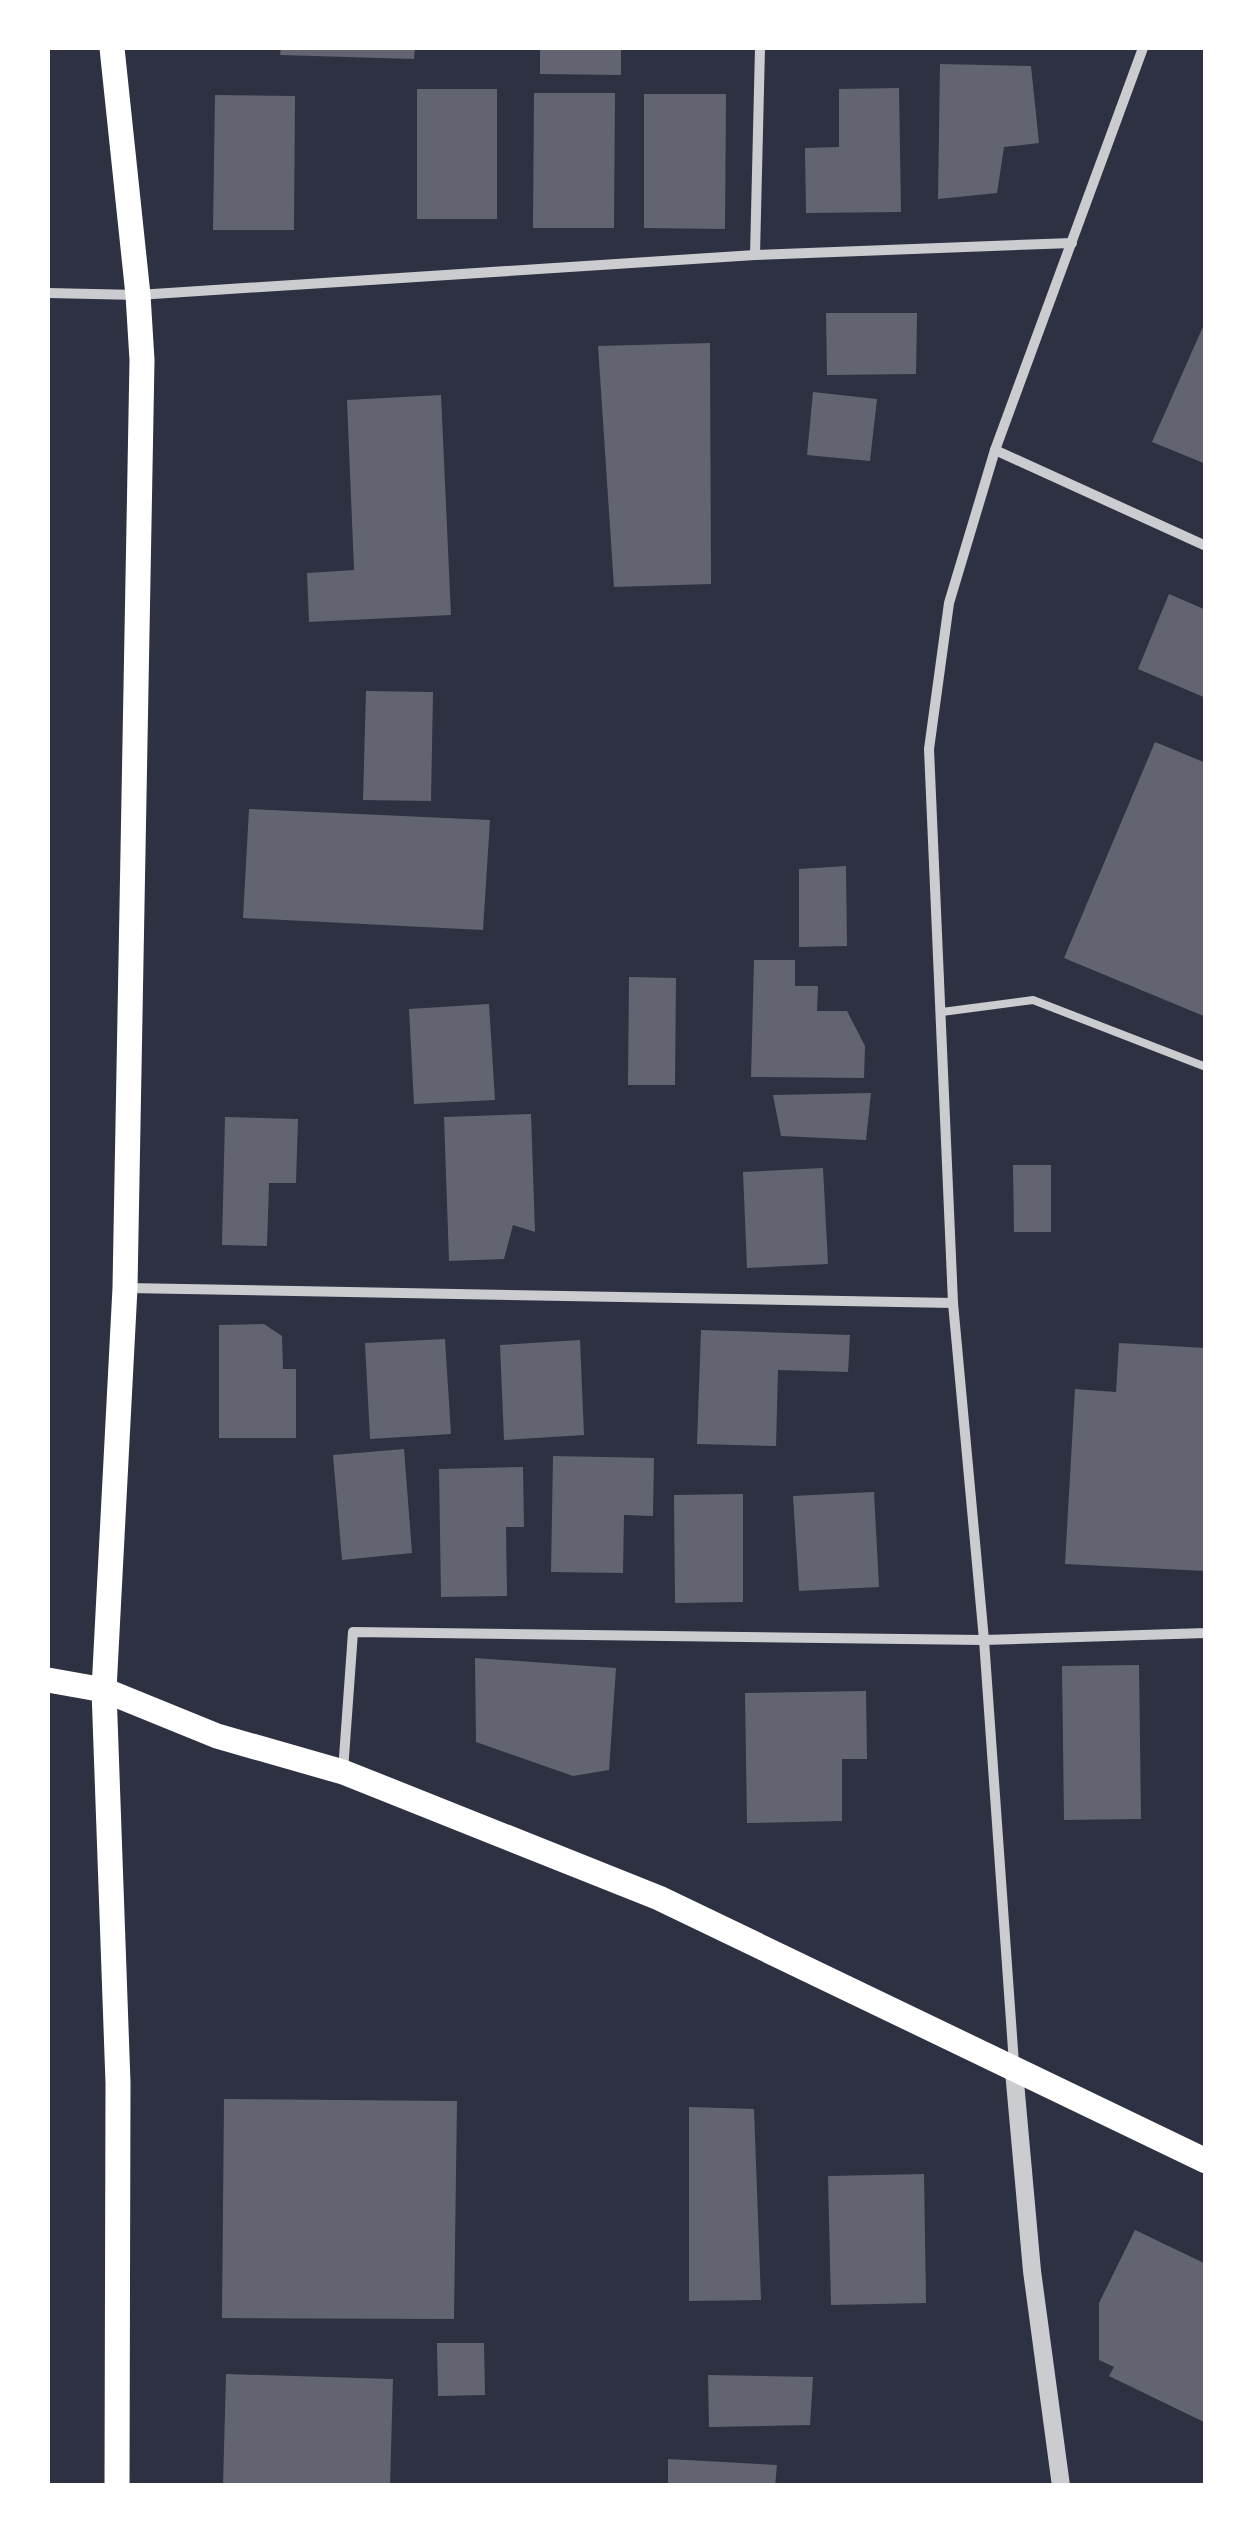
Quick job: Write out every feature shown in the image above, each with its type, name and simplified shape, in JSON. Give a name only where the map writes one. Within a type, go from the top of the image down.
[{"type":"main road","points":[[112,48],[142,360],[125,1288],[104,1690],[118,2083],[117,2486]]},
{"type":"main road","points":[[48,1680],[104,1690],[217,1736],[343,1772],[659,1898],[1206,2161]]},
{"type":"street","points":[[755,254],[760,48]]},
{"type":"street","points":[[1062,2486],[1032,2271],[984,1640],[953,1302],[929,749],[949,603],[995,450],[1143,48]]},
{"type":"street","points":[[48,293],[138,294],[755,254],[1072,243]]},
{"type":"street","points":[[995,450],[1206,546]]},
{"type":"street","points":[[125,1288],[953,1302]]},
{"type":"street","points":[[343,1772],[353,1632],[984,1640],[1206,1633]]},
{"type":"lane","points":[[942,1012],[1033,1000],[1206,1067]]},
{"type":"building","points":[[281,48],[415,48],[414,59],[280,55]]},
{"type":"building","points":[[540,48],[621,48],[621,75],[540,74]]},
{"type":"building","points":[[940,64],[1031,66],[1039,143],[1004,147],[997,193],[938,199]]},
{"type":"building","points":[[899,88],[901,212],[806,213],[805,148],[839,147],[839,89]]},
{"type":"building","points":[[417,89],[497,89],[497,219],[417,219]]},
{"type":"building","points":[[534,93],[615,93],[614,228],[533,228]]},
{"type":"building","points":[[644,94],[726,94],[725,229],[644,228]]},
{"type":"building","points":[[215,95],[295,96],[294,230],[213,230]]},
{"type":"building","points":[[826,313],[917,313],[916,374],[827,375]]},
{"type":"building","points":[[1206,320],[1206,464],[1152,442]]},
{"type":"building","points":[[710,343],[711,584],[614,587],[598,346]]},
{"type":"building","points":[[813,392],[877,399],[870,461],[807,455]]},
{"type":"building","points":[[441,395],[451,615],[309,622],[307,573],[354,570],[347,400]]},
{"type":"building","points":[[1169,594],[1206,610],[1206,698],[1138,669]]},
{"type":"building","points":[[366,691],[433,692],[431,801],[363,800]]},
{"type":"building","points":[[1155,742],[1206,763],[1206,1017],[1064,958]]},
{"type":"building","points":[[249,809],[490,820],[483,930],[243,918]]},
{"type":"building","points":[[846,866],[847,946],[799,947],[799,869]]},
{"type":"building","points":[[754,960],[795,960],[795,986],[818,986],[817,1011],[847,1011],[865,1046],[864,1078],[751,1077]]},
{"type":"building","points":[[629,977],[676,978],[675,1085],[628,1085]]},
{"type":"building","points":[[489,1004],[495,1100],[414,1104],[409,1009]]},
{"type":"building","points":[[871,1093],[866,1140],[781,1136],[773,1095]]},
{"type":"building","points":[[531,1114],[535,1232],[513,1225],[504,1259],[449,1261],[444,1117]]},
{"type":"building","points":[[225,1117],[298,1119],[296,1183],[269,1183],[267,1246],[222,1245]]},
{"type":"building","points":[[1013,1165],[1051,1165],[1051,1232],[1014,1232]]},
{"type":"building","points":[[823,1168],[828,1264],[747,1268],[743,1172]]},
{"type":"building","points":[[264,1324],[282,1336],[283,1369],[296,1369],[296,1438],[219,1438],[219,1325]]},
{"type":"building","points":[[701,1330],[850,1335],[848,1372],[778,1370],[776,1446],[697,1444]]},
{"type":"building","points":[[445,1339],[451,1434],[370,1439],[365,1343]]},
{"type":"building","points":[[580,1340],[584,1435],[504,1440],[500,1345]]},
{"type":"building","points":[[1119,1343],[1206,1348],[1206,1571],[1065,1564],[1075,1389],[1116,1392]]},
{"type":"building","points":[[404,1449],[412,1553],[342,1560],[333,1455]]},
{"type":"building","points":[[553,1456],[654,1458],[653,1516],[624,1515],[623,1573],[551,1572]]},
{"type":"building","points":[[523,1467],[524,1527],[506,1527],[507,1596],[441,1597],[439,1469]]},
{"type":"building","points":[[874,1492],[879,1587],[799,1591],[793,1496]]},
{"type":"building","points":[[743,1494],[743,1602],[675,1603],[674,1495]]},
{"type":"building","points":[[475,1658],[616,1668],[609,1770],[573,1776],[476,1742]]},
{"type":"building","points":[[1139,1665],[1141,1819],[1064,1820],[1062,1666]]},
{"type":"building","points":[[866,1691],[867,1759],[842,1759],[842,1821],[747,1823],[745,1693]]},
{"type":"building","points":[[224,2099],[457,2101],[454,2319],[222,2318]]},
{"type":"building","points":[[689,2107],[754,2109],[761,2300],[689,2301]]},
{"type":"building","points":[[924,2174],[926,2303],[831,2305],[828,2176]]},
{"type":"building","points":[[1135,2230],[1206,2264],[1206,2423],[1109,2376],[1114,2367],[1099,2360],[1099,2303]]},
{"type":"building","points":[[437,2343],[484,2343],[485,2395],[438,2396]]},
{"type":"building","points":[[226,2374],[393,2379],[390,2486],[223,2486]]},
{"type":"building","points":[[708,2375],[813,2377],[810,2425],[709,2427]]},
{"type":"building","points":[[668,2459],[777,2465],[775,2486],[668,2486]]}]
